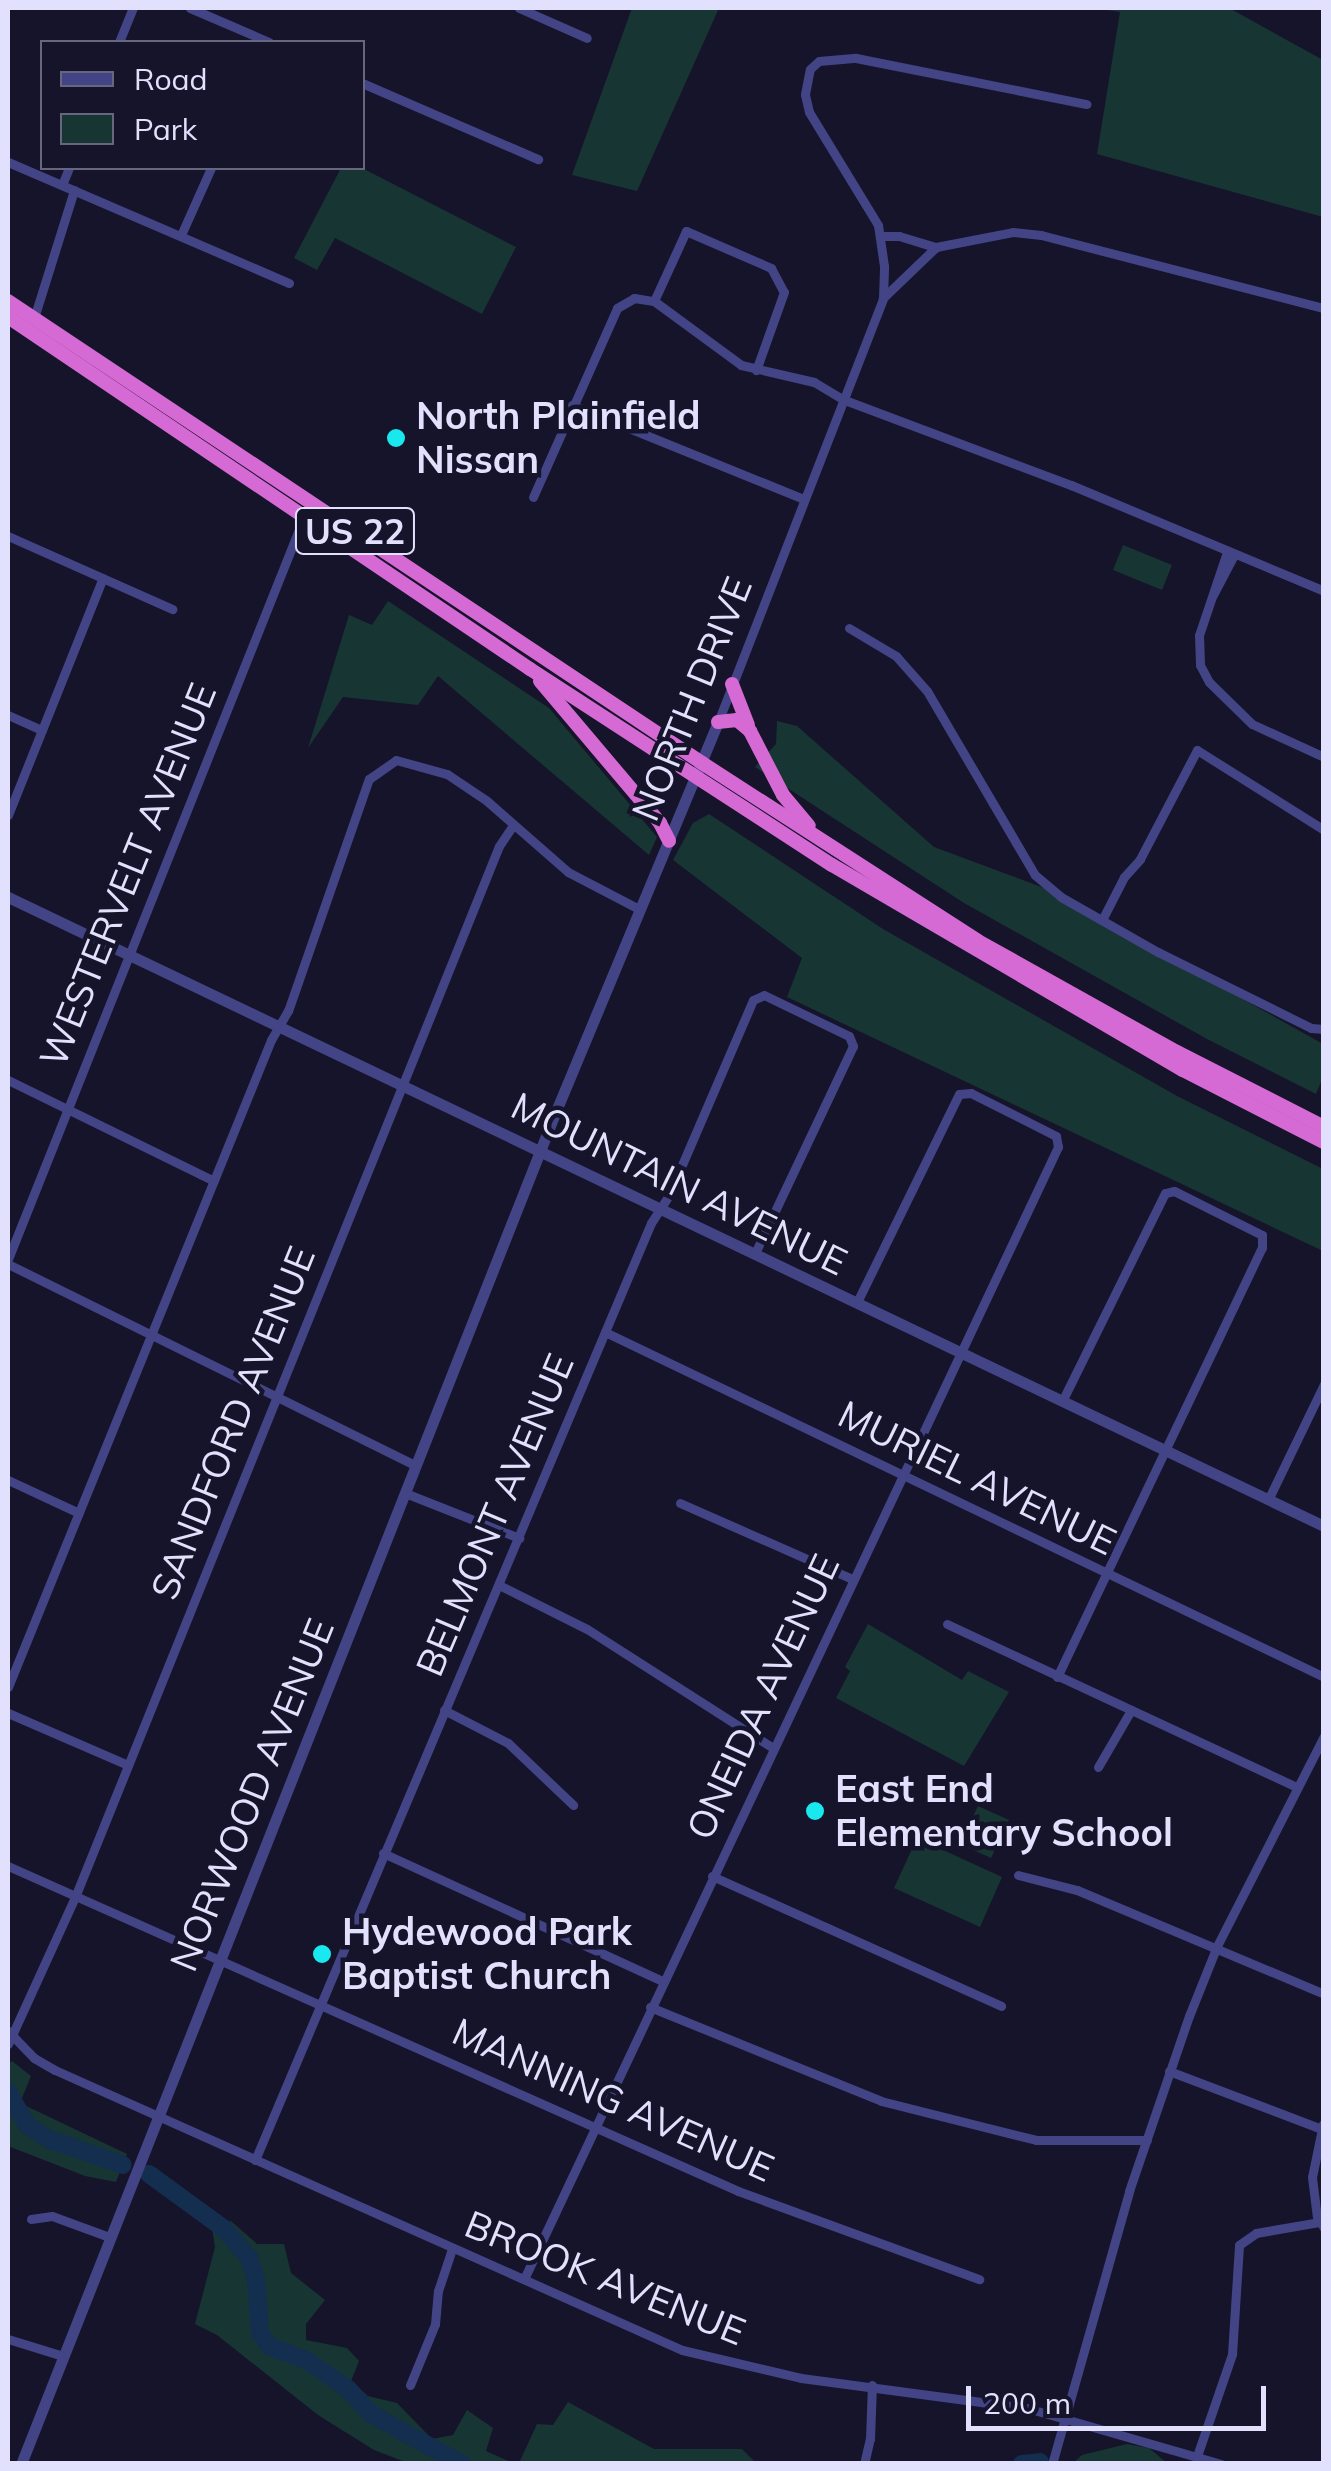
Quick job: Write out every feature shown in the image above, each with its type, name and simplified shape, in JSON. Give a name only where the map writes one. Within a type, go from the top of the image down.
[{"type":"highway","name":"US 22","points":[[8,301],[940,932],[1183,1070],[1324,1142]]},
{"type":"highway","name":"US 22","points":[[8,317],[530,668],[1052,983],[1324,1127]]},
{"type":"highway","points":[[530,668],[660,824],[669,840]]},
{"type":"highway","points":[[732,684],[782,795],[827,845]]},
{"type":"highway","points":[[718,722],[736,720],[750,731]]},
{"type":"street","points":[[120,40],[133,8]]},
{"type":"street","points":[[190,8],[262,40]]},
{"type":"street","points":[[519,8],[588,38]]},
{"type":"street","name":"NORTH DRIVE","points":[[541,1151],[699,770],[883,298],[880,236],[861,192],[809,112],[805,94],[814,64],[841,58],[889,62],[1086,104]]},
{"type":"street","points":[[365,84],[538,159]]},
{"type":"street","points":[[8,162],[289,283]]},
{"type":"street","points":[[62,185],[68,170]]},
{"type":"street","points":[[181,235],[210,170]]},
{"type":"street","points":[[34,318],[74,190]]},
{"type":"street","points":[[654,301],[686,232],[771,268],[784,286],[756,370]]},
{"type":"street","points":[[880,236],[900,236],[936,247],[1012,232],[1040,235],[1324,308]]},
{"type":"street","points":[[883,298],[936,247]]},
{"type":"street","points":[[533,497],[617,308],[634,298],[654,301],[694,326],[726,357],[756,370],[814,382],[842,399],[1071,485],[1324,591]]},
{"type":"street","points":[[572,405],[803,499]]},
{"type":"street","name":"WESTERVELT AVENUE","points":[[8,1262],[305,514]]},
{"type":"street","points":[[8,536],[172,609]]},
{"type":"street","points":[[1231,553],[1198,636],[1198,653],[1209,682],[1268,734],[1324,757]]},
{"type":"street","points":[[8,814],[103,578]]},
{"type":"street","points":[[849,628],[911,670],[947,723],[1023,861],[1062,897],[1311,1028],[1324,1029]]},
{"type":"street","points":[[8,715],[42,730]]},
{"type":"street","points":[[1102,920],[1124,876],[1140,859],[1196,750],[1324,830]]},
{"type":"street","points":[[8,1688],[322,923],[362,793],[382,766],[396,760],[433,767],[468,786],[584,883],[639,909]]},
{"type":"street","name":"SANDFORD AVENUE","points":[[9,2038],[128,1765],[498,846],[513,825]]},
{"type":"street","name":"MOUNTAIN AVENUE","points":[[8,896],[1324,1526]]},
{"type":"street","name":"BELMONT AVENUE","points":[[256,2160],[605,1332],[752,1000],[771,996],[853,1040],[755,1253]]},
{"type":"street","points":[[8,1080],[214,1181]]},
{"type":"street","name":"ONEIDA AVENUE","points":[[524,2279],[1058,1142],[1050,1132],[971,1094],[959,1094],[857,1302]]},
{"type":"street","name":"NORWOOD AVENUE","points":[[21,2464],[140,2155],[541,1151]]},
{"type":"street","points":[[1057,1677],[1264,1239],[1174,1191],[1165,1193],[1062,1401]]},
{"type":"street","points":[[8,1262],[416,1466]]},
{"type":"street","name":"MURIEL AVENUE","points":[[605,1332],[1324,1677]]},
{"type":"street","points":[[1268,1500],[1324,1384]]},
{"type":"street","points":[[8,1480],[80,1513]]},
{"type":"street","points":[[405,1493],[519,1538]]},
{"type":"street","points":[[680,1503],[852,1579]]},
{"type":"street","points":[[499,1585],[586,1629],[773,1748]]},
{"type":"street","points":[[948,1624],[1296,1788]]},
{"type":"street","points":[[444,1710],[508,1744],[573,1806]]},
{"type":"street","points":[[1098,1767],[1131,1710]]},
{"type":"street","points":[[8,1713],[128,1765]]},
{"type":"street","points":[[1053,2459],[1169,2072],[1218,1946],[1324,1736]]},
{"type":"street","points":[[382,1854],[662,1981]]},
{"type":"street","name":"MANNING AVENUE","points":[[8,1866],[738,2191],[979,2279]]},
{"type":"street","points":[[1018,1875],[1077,1890],[1218,1946],[1324,1994]]},
{"type":"street","points":[[712,1876],[1001,2006]]},
{"type":"street","points":[[650,2008],[881,2101],[1036,2140],[1147,2140]]},
{"type":"street","name":"BROOK AVENUE","points":[[9,2038],[55,2070],[710,2360],[802,2378],[872,2384],[1068,2417],[1198,2453],[1221,2464]]},
{"type":"street","points":[[1169,2072],[1323,2126],[1312,2177],[1322,2225],[1248,2235],[1239,2244],[1232,2354],[1198,2453]]},
{"type":"street","points":[[31,2219],[52,2216],[109,2237]]},
{"type":"street","points":[[410,2385],[435,2324],[438,2291],[452,2249]]},
{"type":"street","points":[[8,2339],[62,2356]]},
{"type":"street","points":[[864,2464],[870,2440],[872,2384]]},
{"type":"green space","points":[[632,8],[719,8],[637,191],[572,175]]},
{"type":"green space","points":[[1093,8],[1229,8],[1323,60],[1323,217],[1097,154],[1120,12]]},
{"type":"green space","points":[[340,170],[365,170],[516,247],[482,314],[335,238],[317,270],[294,258]]},
{"type":"green space","points":[[1123,545],[1172,565],[1162,590],[1113,570]]},
{"type":"green space","points":[[388,601],[549,708],[657,837],[649,855],[438,676],[418,705],[343,697],[308,748],[349,615],[372,625]]},
{"type":"green space","points":[[777,721],[797,726],[934,847],[1044,888],[1323,1044],[1323,1077],[1316,1094],[1207,1039],[964,903],[755,767],[776,744]]},
{"type":"green space","points":[[709,814],[883,929],[1177,1096],[1323,1169],[1323,1251],[787,997],[802,958],[673,860],[693,823]]},
{"type":"green space","points":[[868,1624],[962,1680],[968,1671],[1009,1692],[964,1766],[836,1698],[850,1671],[845,1667]]},
{"type":"green space","points":[[978,1806],[1009,1820],[991,1858],[960,1844]]},
{"type":"green space","points":[[917,1838],[1002,1877],[980,1927],[894,1888]]},
{"type":"green space","points":[[12,2061],[31,2076],[20,2103],[127,2154],[116,2182],[85,2176],[8,2146],[8,2064]]},
{"type":"green space","points":[[231,2221],[257,2244],[284,2244],[291,2273],[325,2300],[306,2324],[306,2340],[347,2348],[359,2361],[351,2381],[368,2396],[397,2403],[432,2439],[453,2435],[467,2410],[493,2428],[486,2451],[513,2463],[408,2463],[374,2450],[318,2415],[217,2335],[195,2324],[215,2247],[212,2228]]},
{"type":"green space","points":[[568,2402],[654,2449],[742,2449],[756,2463],[519,2463],[537,2424],[553,2425]]},
{"type":"green space","points":[[1127,2444],[1149,2448],[1167,2463],[1072,2464],[1082,2455]]},
{"type":"waterway","points":[[8,2092],[28,2126],[48,2139],[123,2165]]},
{"type":"waterway","points":[[149,2174],[223,2228],[249,2258],[256,2280],[260,2333],[269,2346],[306,2360],[348,2389],[371,2414],[462,2464]]},
{"type":"waterway","points":[[1022,2464],[1040,2462]]},
{"type":"place","name":"North Plainfield Nissan","points":[[396,438]]},
{"type":"place","name":"East End Elementary School","points":[[815,1811]]},
{"type":"place","name":"Hydewood Park Baptist Church","points":[[322,1954]]}]
